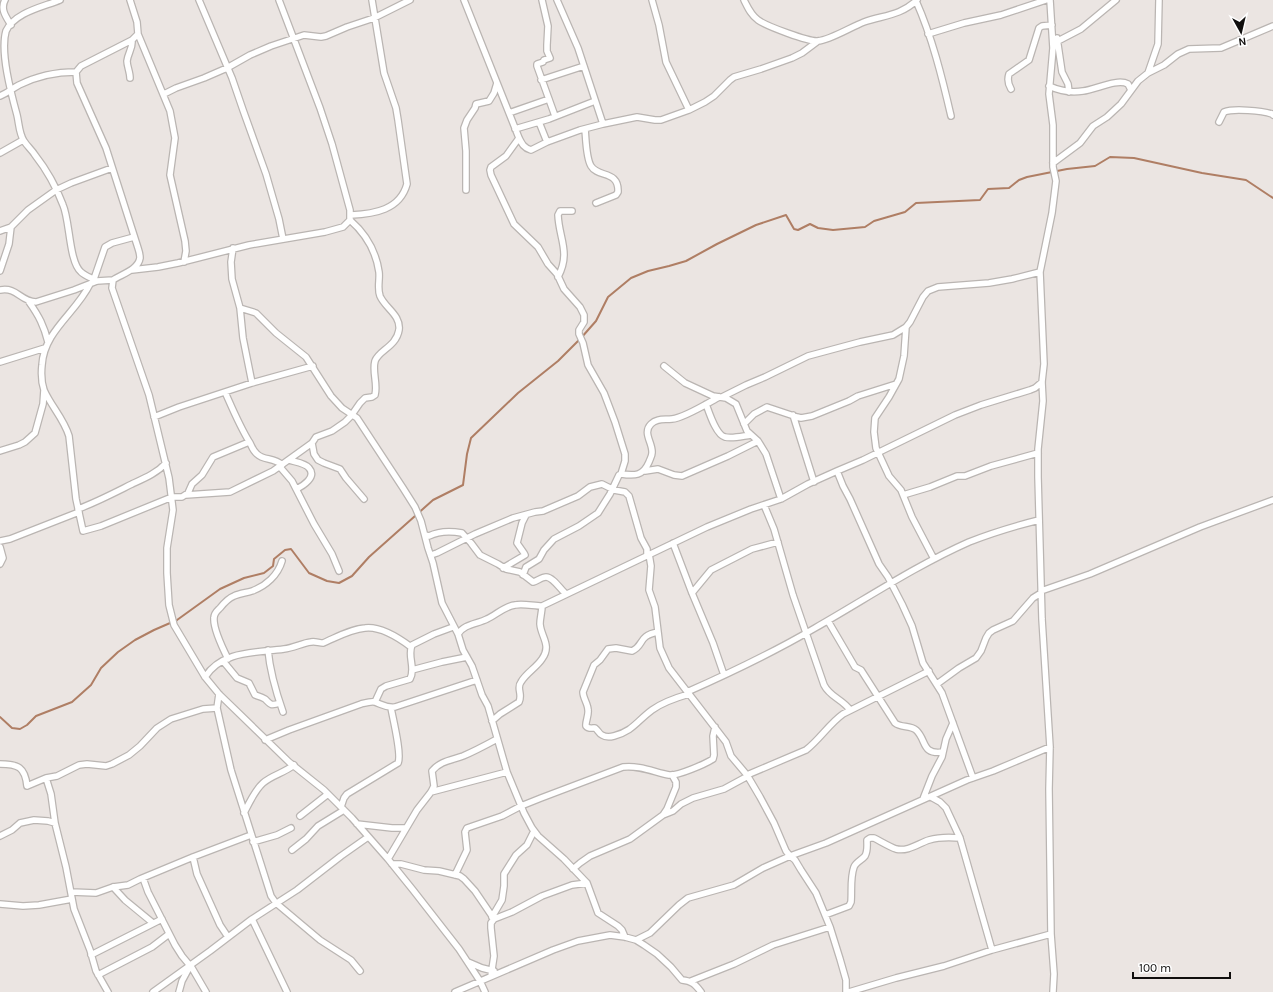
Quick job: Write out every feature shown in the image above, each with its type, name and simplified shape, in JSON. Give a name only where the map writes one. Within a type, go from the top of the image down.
[{"type":"street","points":[[4,0],[3,7],[5,16],[11,25]]},
{"type":"street","points":[[60,0],[18,17],[11,25],[6,32],[4,45],[4,65],[23,140],[36,156],[56,190],[66,212],[72,252],[78,270],[94,281]]},
{"type":"street","points":[[130,0],[137,22],[138,34],[164,94],[174,127],[175,147],[170,175],[186,251],[184,262]]},
{"type":"street","points":[[199,0],[239,98],[266,174],[283,239]]},
{"type":"street","points":[[44,390],[69,436],[78,511],[83,531],[101,526],[172,498],[186,495],[230,492],[281,466],[312,443],[316,437],[340,426],[365,398],[375,395],[375,362],[378,357],[394,342],[399,326],[395,315],[380,296],[378,283],[379,273],[371,244],[350,218],[347,198],[332,144],[312,86],[279,0]]},
{"type":"street","points":[[132,270],[184,262],[233,248],[325,232],[343,227],[350,218],[370,214],[394,205],[405,192],[407,184],[398,120],[384,72],[372,0]]},
{"type":"street","points":[[164,94],[227,68],[260,50],[304,35],[321,37],[326,36],[374,18],[410,0]]},
{"type":"street","points":[[464,0],[515,130],[522,145],[531,150],[546,142],[603,124],[637,117],[658,121],[689,110],[714,96],[734,77],[792,58],[802,53],[818,41],[863,22],[893,15],[903,10],[916,0],[928,34],[951,116]]},
{"type":"street","points":[[542,0],[548,26],[547,51],[550,58],[537,64],[537,69],[555,116]]},
{"type":"street","points":[[557,0],[584,66],[603,124]]},
{"type":"street","points":[[652,0],[659,25],[666,62],[689,110]]},
{"type":"street","points":[[744,0],[752,15],[759,21],[800,37],[818,41]]},
{"type":"street","points":[[928,34],[964,23],[1001,15],[1046,0]]},
{"type":"street","points":[[1050,0],[1053,48],[1049,86],[1053,125],[1053,165],[1056,181],[1052,213],[1040,272],[1044,364],[1042,382],[1042,413],[1038,453],[1042,619],[1050,747],[1049,789],[1051,934],[1054,974],[1053,992]]},
{"type":"street","points":[[1058,41],[1081,29],[1116,0]]},
{"type":"street","points":[[1148,73],[1158,44],[1159,0]]},
{"type":"street","points":[[1011,89],[1008,82],[1009,74],[1029,60],[1039,28],[1042,26],[1052,27]]},
{"type":"street","points":[[1053,165],[1080,143],[1093,126],[1107,117],[1121,104],[1138,81],[1148,73],[1164,66],[1178,54],[1189,48],[1221,48],[1273,26]]},
{"type":"street","points":[[1052,27],[1058,41],[1062,72],[1068,84],[1069,92]]},
{"type":"street","points":[[29,302],[36,302],[94,281],[113,280],[132,270],[137,265],[140,257],[134,237],[102,138],[77,83],[76,72],[81,66],[132,40],[138,34]]},
{"type":"street","points":[[130,78],[127,58],[132,45],[132,40]]},
{"type":"street","points":[[541,80],[584,66]]},
{"type":"street","points":[[0,96],[20,85],[45,76],[60,72],[76,72]]},
{"type":"street","points":[[1049,86],[1069,92],[1084,91],[1124,82],[1128,84],[1131,90]]},
{"type":"street","points":[[466,190],[466,151],[464,128],[476,104],[489,101],[494,93],[497,83]]},
{"type":"street","points":[[509,113],[549,99]]},
{"type":"street","points":[[515,130],[595,101]]},
{"type":"street","points":[[1219,122],[1224,112],[1227,111],[1262,112],[1273,115]]},
{"type":"street","points":[[539,122],[546,142]]},
{"type":"street","points":[[585,129],[590,165],[597,172],[610,176],[614,179],[618,188],[616,195],[596,203]]},
{"type":"street","points":[[519,138],[506,156],[491,167],[491,175],[514,224],[536,244],[548,264],[555,271],[564,289],[580,307],[584,315],[584,322],[579,330],[579,334],[583,343],[588,365],[604,393],[616,422],[625,454],[625,461],[621,474],[613,490],[598,513],[579,526],[551,540],[539,559],[526,567],[523,575]]},
{"type":"street","points":[[0,153],[23,140]]},
{"type":"street","points":[[0,230],[11,227],[28,210],[56,190],[112,168]]},
{"type":"street","points":[[558,277],[563,266],[564,250],[558,215],[560,211],[572,211]]},
{"type":"street","points":[[0,271],[9,244],[11,227]]},
{"type":"street","points":[[0,451],[25,442],[35,433],[38,428],[43,404],[44,390],[41,374],[42,361],[48,342],[54,332],[81,300],[94,281],[105,247],[112,243],[134,237]]},
{"type":"street","points":[[233,248],[231,262],[232,279],[240,308],[243,338],[252,383]]},
{"type":"street","points":[[645,471],[652,454],[647,430],[658,420],[677,418],[808,356],[893,335],[906,327],[914,316],[923,297],[933,288],[1001,281],[1040,272]]},
{"type":"street","points":[[113,280],[112,288],[114,297],[149,395],[166,463],[173,510],[166,561],[168,601],[174,625],[205,677],[219,694],[266,740],[328,794],[388,859],[468,962],[486,992]]},
{"type":"street","points":[[0,290],[13,290],[29,302],[39,316],[48,342]]},
{"type":"street","points":[[240,308],[256,314],[276,333],[306,357],[331,396],[342,408],[355,416],[362,424],[404,488],[418,513],[431,554],[442,603],[472,666],[492,721],[507,772],[521,806],[534,830],[550,848],[564,859],[587,883],[598,913],[618,926],[622,930],[625,937]]},
{"type":"street","points":[[906,327],[902,367],[897,384],[875,418],[874,439],[876,448],[888,476],[901,490],[912,517],[934,560]]},
{"type":"street","points":[[0,362],[45,348]]},
{"type":"street","points":[[154,417],[179,407],[252,383],[313,366]]},
{"type":"street","points":[[664,366],[685,383],[713,396],[731,400],[736,404],[744,424],[751,435],[758,440],[766,454],[781,499]]},
{"type":"street","points":[[458,634],[464,628],[487,620],[512,605],[542,606],[727,518],[781,499],[837,470],[878,453],[955,415],[981,404],[1030,390],[1042,382]]},
{"type":"street","points":[[744,424],[754,414],[767,407],[802,418],[812,416],[858,396],[897,384]]},
{"type":"street","points":[[1030,390],[1037,392],[1042,396]]},
{"type":"street","points":[[225,392],[242,430],[258,455],[274,459],[292,481],[314,524],[332,554],[339,571]]},
{"type":"street","points":[[706,404],[714,424],[722,436],[726,438],[751,435]]},
{"type":"street","points":[[793,415],[814,482]]},
{"type":"street","points":[[621,474],[632,475],[658,469],[674,475],[682,476],[728,456],[758,440]]},
{"type":"street","points":[[186,495],[192,484],[202,475],[213,457],[249,442]]},
{"type":"street","points":[[312,443],[314,454],[318,460],[340,469],[364,499]]},
{"type":"street","points":[[903,494],[930,487],[957,476],[965,476],[991,466],[1038,453]]},
{"type":"street","points":[[289,460],[308,467],[311,471],[310,477],[306,484],[296,489]]},
{"type":"street","points":[[0,541],[10,539],[78,511],[152,474],[162,468],[166,463]]},
{"type":"street","points":[[837,470],[879,564],[891,583],[912,626],[923,663],[942,693],[973,778]]},
{"type":"street","points":[[431,554],[440,552],[467,538],[513,518],[537,511],[544,512],[594,486],[602,484],[613,490],[625,492],[629,496],[641,538],[647,549],[651,566],[649,590],[655,607],[660,648],[665,661],[726,742],[731,756],[747,776],[764,803],[786,851],[795,860],[800,870],[814,888],[830,927],[846,980],[848,992],[944,966],[992,950],[1051,934]]},
{"type":"street","points":[[937,684],[976,658],[981,651],[989,633],[1013,621],[1033,598],[1041,592],[1090,574],[1200,527],[1273,500]]},
{"type":"street","points":[[764,505],[770,517],[820,676],[827,691],[841,701],[850,710]]},
{"type":"street","points":[[503,568],[525,555],[517,542],[522,523],[526,515]]},
{"type":"street","points":[[658,632],[647,635],[641,641],[639,646],[632,651],[616,648],[608,649],[600,660],[594,665],[583,692],[583,695],[587,701],[589,715],[586,726],[589,728],[595,728],[599,734],[605,737],[623,733],[634,726],[644,716],[667,701],[724,676],[807,633],[891,583],[969,542],[990,534],[1039,520]]},
{"type":"street","points":[[425,535],[429,536],[444,532],[462,533],[480,555],[503,568],[518,571],[533,582],[543,577],[548,577],[566,594]]},
{"type":"street","points":[[692,593],[711,570],[752,549],[778,542]]},
{"type":"street","points":[[673,543],[713,643],[724,676]]},
{"type":"street","points":[[0,547],[3,558],[0,564]]},
{"type":"street","points":[[280,703],[271,705],[268,704],[264,698],[255,695],[249,683],[237,678],[226,660],[214,620],[215,613],[235,595],[253,591],[268,582],[278,572],[282,561]]},
{"type":"street","points":[[492,721],[519,702],[522,695],[519,686],[520,682],[544,656],[546,643],[540,623],[542,606]]},
{"type":"street","points":[[828,621],[855,667],[861,670],[891,717],[899,726],[910,727],[917,732],[929,750],[937,753],[943,752]]},
{"type":"street","points":[[205,677],[209,670],[216,665],[244,653],[292,648],[312,642],[318,644],[323,643],[352,631],[367,627],[395,636],[411,648]]},
{"type":"street","points":[[375,702],[381,690],[386,686],[410,679],[412,675],[411,648],[414,643],[453,627]]},
{"type":"street","points":[[268,650],[271,672],[283,712]]},
{"type":"street","points":[[412,670],[467,657]]},
{"type":"street","points":[[573,870],[590,856],[630,839],[663,816],[673,811],[681,804],[694,798],[724,789],[747,776],[806,750],[814,744],[837,718],[850,710],[929,671]]},
{"type":"street","points":[[266,740],[289,730],[361,704],[375,702],[390,708],[477,680]]},
{"type":"street","points":[[219,694],[217,708],[230,770],[270,894],[276,903],[320,940],[355,964],[360,971]]},
{"type":"street","points":[[0,764],[17,765],[24,772],[27,786],[46,778],[56,776],[79,765],[87,764],[106,766],[129,755],[157,728],[171,719],[203,709],[217,708]]},
{"type":"street","points":[[292,850],[318,826],[342,808],[344,798],[347,794],[398,763],[400,760],[399,748],[390,708]]},
{"type":"street","points":[[923,799],[943,752],[946,739],[953,723]]},
{"type":"street","points":[[455,875],[467,850],[465,832],[467,828],[502,816],[521,806],[623,767],[631,766],[672,775],[701,766],[713,759],[713,736],[715,727]]},
{"type":"street","points":[[388,859],[396,848],[417,810],[431,792],[434,786],[432,771],[434,768],[443,762],[463,756],[497,739]]},
{"type":"street","points":[[636,940],[650,933],[686,900],[734,885],[763,868],[790,856],[826,843],[923,799],[1050,747]]},
{"type":"street","points":[[244,813],[259,788],[264,783],[287,771],[294,765]]},
{"type":"street","points":[[431,792],[507,772]]},
{"type":"street","points":[[663,816],[676,787],[676,782],[672,775]]},
{"type":"street","points":[[46,778],[53,802],[54,823],[74,909],[98,974],[108,992]]},
{"type":"street","points":[[300,816],[328,794]]},
{"type":"street","points":[[931,797],[940,802],[946,808],[960,838],[992,950]]},
{"type":"street","points":[[0,836],[12,830],[20,823],[34,820],[54,823]]},
{"type":"street","points":[[357,824],[406,828]]},
{"type":"street","points":[[253,842],[277,835],[291,828]]},
{"type":"street","points":[[491,973],[494,956],[491,928],[493,918],[502,900],[504,874],[516,855],[527,845],[534,830]]},
{"type":"street","points":[[0,904],[23,906],[39,905],[72,896],[96,893],[113,887],[128,885],[192,857],[251,835]]},
{"type":"street","points":[[825,914],[849,906],[851,902],[852,876],[854,867],[857,862],[865,856],[867,840],[870,838],[874,838],[896,849],[911,847],[935,839],[948,837],[960,838]]},
{"type":"street","points":[[153,992],[252,919],[297,890],[337,859],[368,838]]},
{"type":"street","points":[[192,857],[197,874],[220,925],[228,937]]},
{"type":"street","points":[[392,864],[401,864],[424,870],[439,871],[464,879],[475,891],[493,918]]},
{"type":"street","points":[[143,878],[148,892],[169,934],[206,992]]},
{"type":"street","points":[[493,918],[512,912],[542,896],[572,885],[587,883]]},
{"type":"street","points":[[113,887],[125,900],[153,923]]},
{"type":"street","points":[[91,955],[162,919]]},
{"type":"street","points":[[252,919],[287,992]]},
{"type":"street","points":[[455,992],[480,981],[491,973],[503,971],[553,950],[578,941],[610,935],[636,940],[657,954],[672,967],[682,980],[691,981],[734,964],[773,945],[830,927]]},
{"type":"street","points":[[98,974],[152,947],[169,934]]},
{"type":"street","points":[[468,962],[491,973]]},
{"type":"street","points":[[179,992],[182,981],[190,966]]},
{"type":"street","points":[[691,981],[696,985],[700,992]]},
{"type":"waterway","points":[[0,717],[12,728],[20,729],[27,725],[36,716],[72,702],[91,685],[101,668],[118,652],[135,640],[177,620],[220,589],[244,578],[264,573],[273,566],[274,559],[285,550],[291,549],[309,573],[327,581],[339,583],[352,576],[369,557],[433,500],[463,485],[467,454],[471,438],[518,393],[558,361],[581,338],[596,321],[608,297],[631,278],[648,271],[686,261],[756,225],[786,215],[794,229],[798,230],[810,224],[818,228],[833,230],[865,227],[874,221],[905,212],[916,203],[980,200],[988,189],[1009,188],[1019,180],[1027,177],[1067,169],[1095,166],[1110,157],[1134,158],[1202,173],[1246,180],[1273,198]]}]
